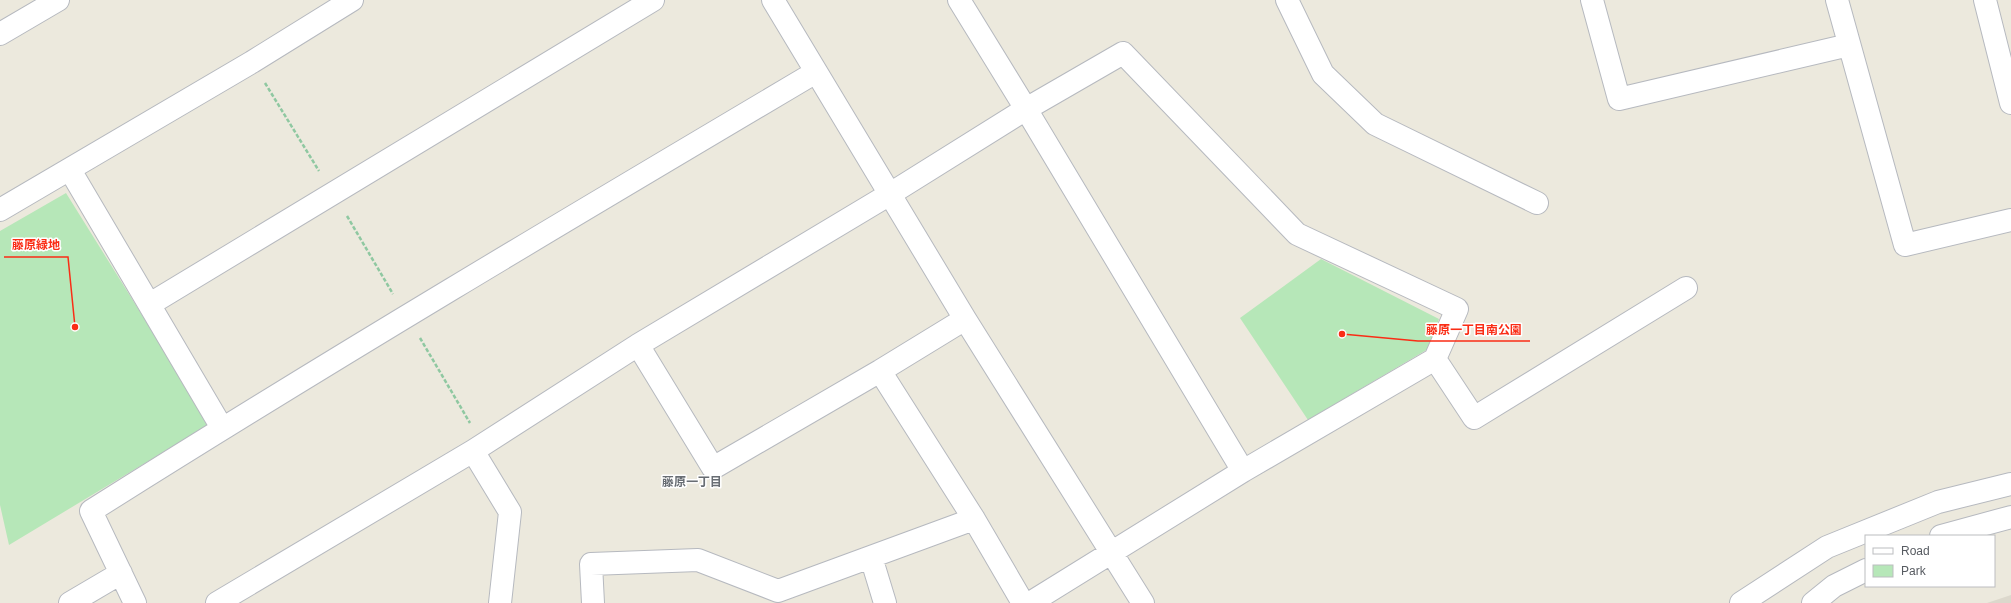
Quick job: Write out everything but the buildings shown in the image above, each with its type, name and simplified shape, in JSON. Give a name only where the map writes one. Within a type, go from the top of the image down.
[{"type":"street","points":[[0,34],[58,0]]},
{"type":"street","points":[[0,210],[252,62],[351,0]]},
{"type":"street","points":[[150,304],[653,0]]},
{"type":"street","points":[[774,0],[965,319],[1143,603]]},
{"type":"street","points":[[959,0],[1243,471]]},
{"type":"street","points":[[1287,0],[1323,74],[1375,124],[1536,203]]},
{"type":"street","points":[[1592,0],[1619,99],[1849,44]]},
{"type":"street","points":[[1837,0],[1906,245],[2011,220]]},
{"type":"street","points":[[1985,0],[2011,103]]},
{"type":"street","points":[[217,603],[478,448],[638,345],[890,194],[1026,109],[1123,53],[1297,234],[1457,309],[1436,359],[1243,471],[1030,603]]},
{"type":"street","points":[[135,603],[91,511],[222,428],[406,316],[816,72]]},
{"type":"street","points":[[70,170],[222,428]]},
{"type":"street","points":[[1436,359],[1474,418],[1686,288]]},
{"type":"street","points":[[638,345],[712,468],[880,371],[965,319]]},
{"type":"street","points":[[880,371],[974,519],[1023,603]]},
{"type":"street","points":[[478,448],[510,512],[500,603]]},
{"type":"street","points":[[1741,603],[1827,547],[1938,502],[2011,484]]},
{"type":"street","points":[[1945,535],[2011,517]]},
{"type":"street","points":[[593,603],[591,564],[698,560],[778,591],[974,519]]},
{"type":"street","points":[[871,557],[885,603]]},
{"type":"street","points":[[1813,603],[1834,586],[1865,570]]},
{"type":"street","points":[[70,603],[121,572]]},
{"type":"path","points":[[252,62],[406,316],[478,448]]},
{"type":"shaded area","points":[[2011,595],[2011,603],[1987,603]]},
{"type":"green space","points":[[66,193],[210,424],[9,545],[0,505],[0,231]]},
{"type":"green space","points":[[1321,259],[1439,319],[1428,349],[1308,420],[1240,318]]},
{"type":"place","name":"藤原緑地","points":[[75,327]]},
{"type":"place","name":"藤原一丁目南公園","points":[[1342,334]]},
{"type":"district","name":"藤原一丁目","points":[[692,482]]}]
